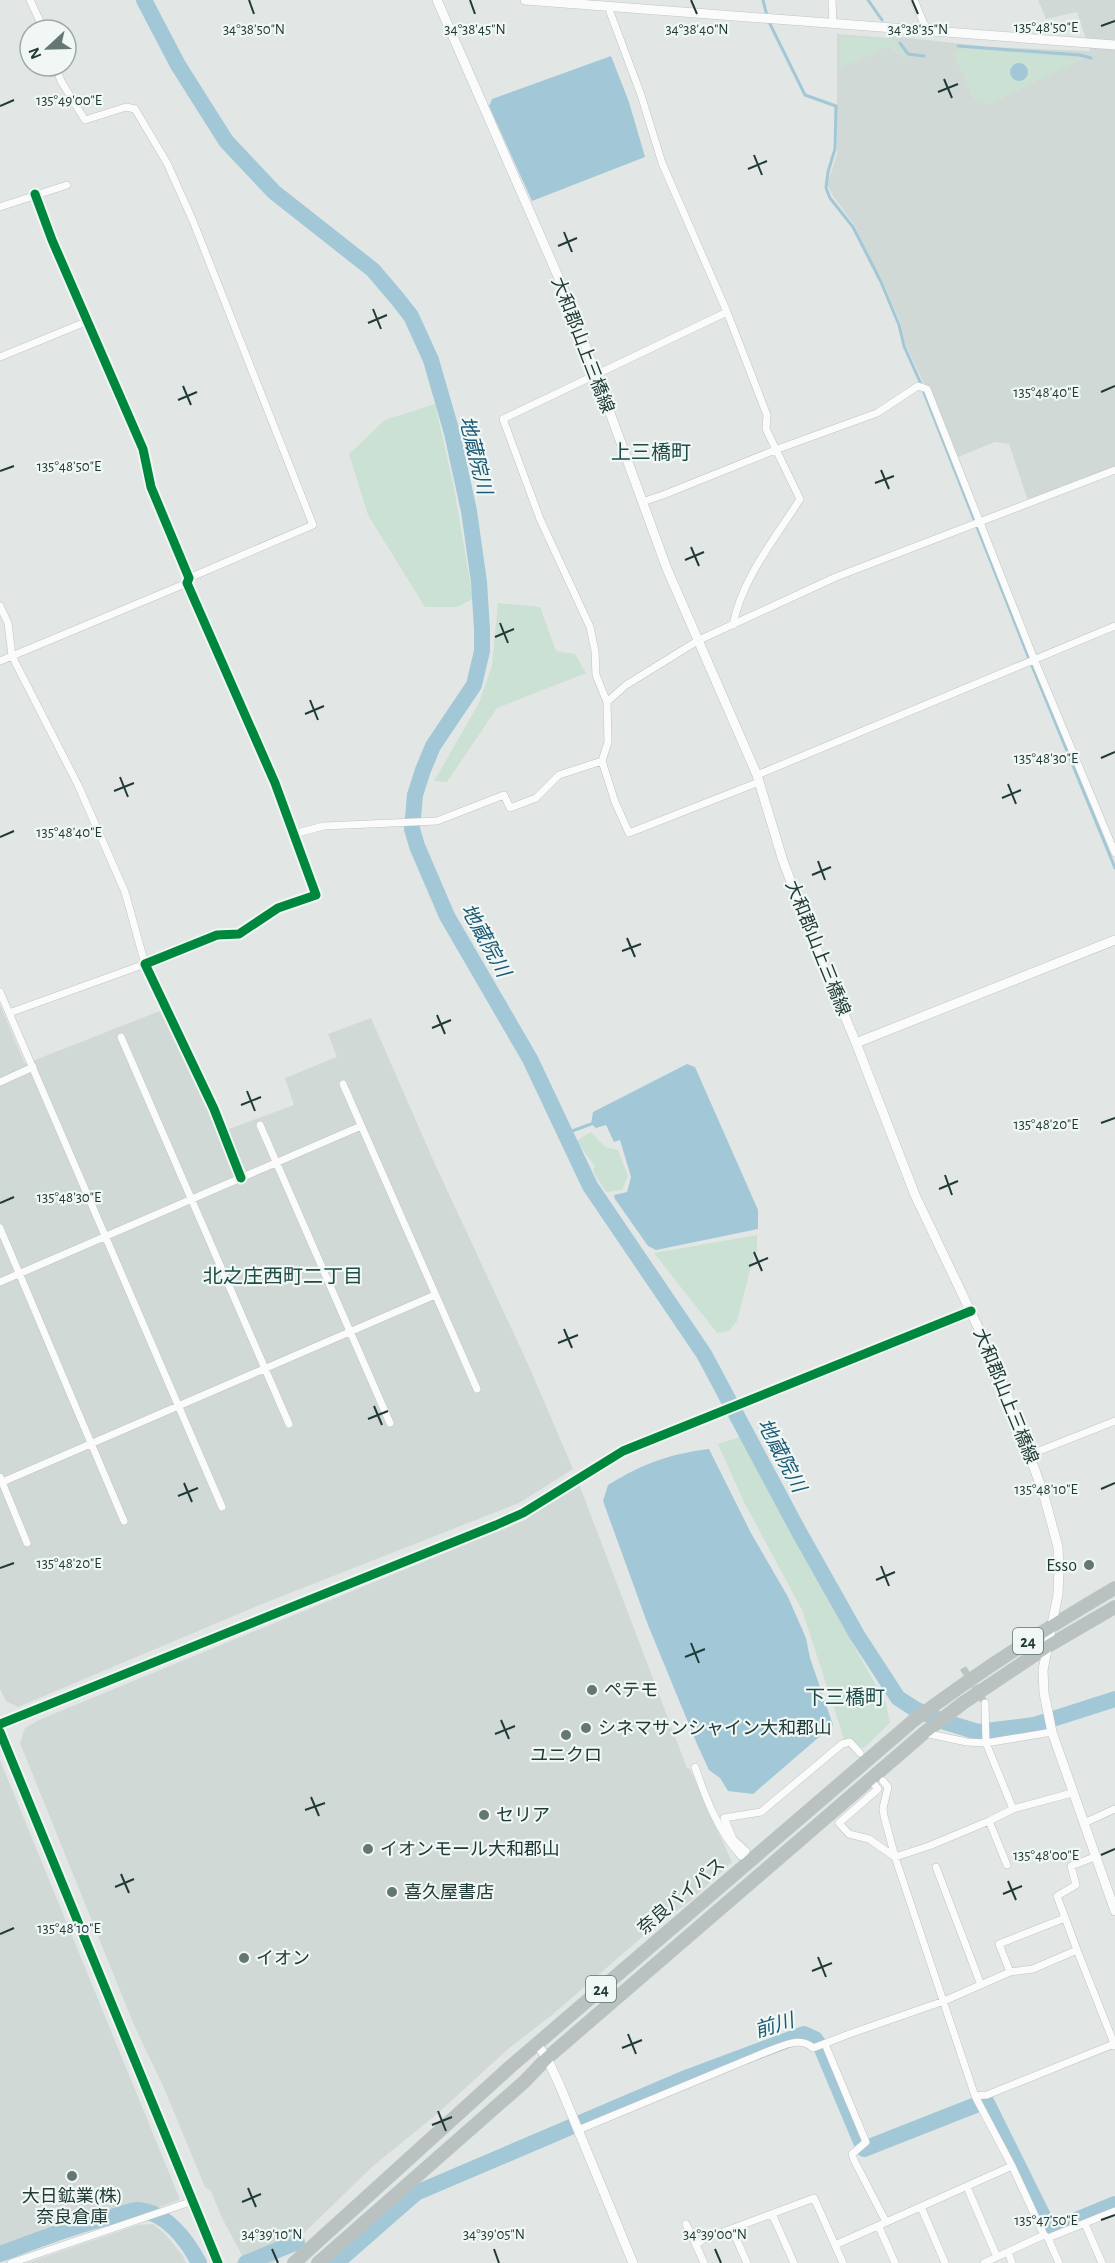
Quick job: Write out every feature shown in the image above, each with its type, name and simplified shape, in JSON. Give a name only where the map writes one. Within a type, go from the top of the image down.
[{"type":"highway","name":"奈良バイパス","points":[[294,2263],[537,2044],[913,1721],[1053,1625],[1115,1588]]},
{"type":"highway","name":"奈良バイパス","points":[[318,2263],[524,2082],[547,2058],[877,1780],[927,1731],[963,1703],[1048,1646],[1115,1608]]},
{"type":"main road","name":"大和郡山上三橋線","points":[[437,0],[571,306],[667,569],[758,779],[783,861],[816,947],[915,1195],[996,1365],[1052,1518],[1058,1547],[1058,1594],[1043,1670],[1047,1712],[1072,1793],[1097,1856],[1115,1911]]},
{"type":"main road","points":[[525,0],[1115,45]]},
{"type":"main road","points":[[856,1043],[1115,940]]},
{"type":"main road","points":[[0,1724],[496,1525],[523,1513],[623,1451],[971,1311]]},
{"type":"main road","points":[[0,1732],[218,2263]]},
{"type":"main road","points":[[537,2044],[547,2058],[633,2263]]},
{"type":"street","points":[[30,0],[38,18]]},
{"type":"street","points":[[832,0],[834,23]]},
{"type":"street","points":[[914,0],[930,32]]},
{"type":"street","points":[[610,7],[662,163],[727,312],[766,415],[766,429],[800,499],[745,585],[733,625]]},
{"type":"street","points":[[0,662],[313,525],[193,221],[167,163],[135,109],[126,107],[85,120],[60,78]]},
{"type":"street","points":[[0,207],[68,185]]},
{"type":"street","points":[[9,1013],[145,964],[217,935],[239,934],[278,908],[316,895],[275,783],[188,581],[151,487],[143,449],[52,240],[35,194]]},
{"type":"street","points":[[727,312],[503,418],[540,519],[590,627],[595,651],[596,675],[607,702],[608,742],[602,761],[615,802],[629,832],[1115,626]]},
{"type":"street","points":[[0,357],[88,321]]},
{"type":"street","points":[[642,502],[877,413],[918,386],[927,389],[980,522],[1031,660],[1115,853]]},
{"type":"street","points":[[607,702],[626,685],[699,640],[836,577],[1115,470]]},
{"type":"street","points":[[0,606],[8,623],[12,656],[78,785],[120,882],[145,964],[214,1109],[241,1178]]},
{"type":"street","points":[[293,834],[324,826],[437,821],[504,795],[510,808],[536,798],[559,775],[602,761]]},
{"type":"street","points":[[0,992],[222,1507]]},
{"type":"street","points":[[122,1036],[289,1424]]},
{"type":"street","points":[[0,1082],[33,1067]]},
{"type":"street","points":[[343,1084],[477,1389]]},
{"type":"street","points":[[260,1125],[390,1422]]},
{"type":"street","points":[[0,1282],[361,1126]]},
{"type":"street","points":[[0,1228],[124,1521]]},
{"type":"street","points":[[27,1543],[1,1481],[435,1294]]},
{"type":"street","points":[[1029,1455],[1115,1421]]},
{"type":"street","points":[[985,1703],[986,1740],[1013,1809]]},
{"type":"street","points":[[927,1731],[966,1742],[1051,1731]]},
{"type":"street","points":[[695,1767],[707,1801],[726,1840],[741,1856],[746,1851],[733,1839],[724,1818],[761,1812],[842,1744],[850,1742],[860,1753]]},
{"type":"street","points":[[877,1780],[878,1789],[839,1823],[849,1834],[869,1839],[895,1857]]},
{"type":"street","points":[[877,1780],[888,1787],[883,1808],[895,1857],[975,2096],[1059,2263]]},
{"type":"street","points":[[895,1857],[929,1846],[1013,1809],[1072,1793]]},
{"type":"street","points":[[1084,1822],[1115,1809]]},
{"type":"street","points":[[989,1821],[1007,1865]]},
{"type":"street","points":[[975,2096],[987,2095],[1115,2045],[1058,1896],[1076,1885],[1071,1866],[1097,1856]]},
{"type":"street","points":[[936,1867],[981,1984]]},
{"type":"street","points":[[1010,1972],[999,1944],[1065,1918]]},
{"type":"street","points":[[578,2130],[797,2041],[807,2043],[813,2048],[944,2001],[1010,1972],[1033,1969],[1077,1950]]},
{"type":"street","points":[[825,2044],[866,2142],[852,2154],[882,2224],[895,2263]]},
{"type":"street","points":[[835,2245],[1012,2166]]},
{"type":"street","points":[[967,2187],[997,2257]]},
{"type":"street","points":[[696,2245],[702,2240],[814,2198],[843,2263]]},
{"type":"street","points":[[11,2263],[193,2201]]},
{"type":"street","points":[[921,2207],[945,2263]]},
{"type":"street","points":[[984,2263],[1046,2236],[1086,2224],[1115,2211]]},
{"type":"street","points":[[772,2214],[794,2263]]},
{"type":"street","points":[[686,2224],[704,2263]]},
{"type":"street","points":[[1086,2224],[1102,2263]]},
{"type":"street","points":[[732,2229],[747,2263]]},
{"type":"street","points":[[1008,2252],[1012,2263]]},
{"type":"shaded area","points":[[1038,0],[1115,0],[1115,468],[1028,501],[1009,444],[995,442],[958,457],[931,391],[923,382],[904,341],[900,322],[881,278],[855,226],[827,185],[837,154],[837,34],[888,38],[891,36],[990,47],[1090,51],[1077,12],[1046,19]]},
{"type":"shaded area","points":[[0,1005],[25,1064],[170,1007],[226,1130],[294,1105],[285,1078],[337,1057],[328,1034],[371,1018],[434,1162],[528,1364],[573,1469],[519,1503],[257,1606],[18,1707],[6,1701],[0,1689]]},
{"type":"shaded area","name":"イオンモール大和郡山","points":[[579,1484],[687,1768],[690,1769],[732,1862],[689,1902],[648,1932],[552,2015],[508,2049],[437,2114],[373,2166],[273,2263],[236,2263],[242,2255],[222,2218],[211,2191],[205,2187],[164,2088],[134,2025],[20,1743],[25,1728],[41,1719],[525,1520]]},
{"type":"shaded area","points":[[0,1760],[179,2200],[151,2210],[129,2203],[0,2247]]},
{"type":"shaded area","points":[[153,2224],[166,2235],[186,2263],[27,2263],[138,2225]]},
{"type":"green space","points":[[839,37],[894,39],[908,56],[904,59],[889,46],[840,69]]},
{"type":"green space","points":[[957,48],[1084,58],[988,105],[974,99],[952,52],[957,51]]},
{"type":"green space","points":[[435,404],[454,488],[473,599],[457,607],[425,607],[368,515],[349,454],[385,420]]},
{"type":"green space","points":[[498,603],[540,607],[556,651],[575,654],[586,673],[497,708],[447,782],[434,781],[478,705],[492,666]]},
{"type":"green space","points":[[591,1132],[605,1147],[618,1150],[628,1176],[622,1190],[606,1192],[593,1171],[595,1166],[576,1141]]},
{"type":"green space","points":[[757,1235],[757,1250],[737,1321],[729,1331],[717,1333],[654,1253]]},
{"type":"green space","points":[[740,1437],[798,1547],[886,1703],[890,1723],[864,1748],[845,1742],[802,1610],[744,1502],[718,1444]]},
{"type":"water","points":[[611,56],[629,102],[645,157],[532,201],[489,106],[492,99]]},
{"type":"water","points":[[1019,63],[1025,66],[1028,72],[1025,78],[1019,81],[1013,78],[1010,72],[1013,66]]},
{"type":"water","points":[[687,1064],[695,1067],[758,1210],[758,1229],[656,1250],[648,1246],[615,1199],[614,1195],[627,1192],[631,1177],[620,1140],[614,1142],[606,1125],[596,1128],[591,1124],[593,1112]]},
{"type":"water","points":[[709,1449],[751,1533],[788,1597],[806,1638],[810,1658],[833,1725],[753,1794],[728,1791],[720,1778],[709,1770],[648,1625],[603,1501],[608,1485],[632,1471],[668,1457]]},
{"type":"waterway","name":"地蔵院川","points":[[144,0],[178,65],[226,141],[274,192],[373,270],[411,316],[431,360],[452,433],[469,511],[479,582],[482,651],[474,685],[433,746],[423,770],[415,795],[412,829],[447,916],[530,1059],[590,1186],[704,1354],[857,1635],[898,1698],[915,1709],[945,1722],[978,1732],[1034,1725],[1115,1699]]},
{"type":"waterway","points":[[763,0],[767,16]]},
{"type":"waterway","points":[[868,0],[882,20]]},
{"type":"waterway","points":[[769,22],[805,95],[836,106],[835,149],[826,188],[830,198],[853,227],[881,282],[899,325],[904,346],[921,384]]},
{"type":"waterway","points":[[900,43],[908,54],[924,56]]},
{"type":"waterway","points":[[958,46],[1080,55],[1091,58]]},
{"type":"waterway","points":[[923,390],[1115,868]]},
{"type":"waterway","points":[[564,1134],[591,1124]]},
{"type":"waterway","name":"前川","points":[[336,2263],[416,2193],[683,2079],[804,2034],[815,2039],[822,2049],[864,2149],[986,2101],[1047,2224],[1057,2228],[1115,2204]]},
{"type":"waterway","name":"前川","points":[[0,2254],[71,2228],[138,2210],[158,2216],[166,2222],[182,2237],[199,2263]]},
{"type":"waterway","name":"前川","points":[[246,2263],[297,2242]]},
{"type":"tunnel","points":[[963,1668],[985,1703]]},
{"type":"cycle path","points":[[35,194],[52,240],[143,449],[151,487],[189,578],[187,583],[275,783],[316,895],[278,908],[239,934],[217,935],[145,964],[214,1109],[241,1178]]},
{"type":"cycle path","points":[[0,1724],[496,1525],[523,1513],[623,1451],[971,1311]]},
{"type":"cycle path","points":[[0,1732],[218,2263]]},
{"type":"place","name":"Esso","points":[[1089,1565]]},
{"type":"place","name":"ペテモ","points":[[592,1690]]},
{"type":"place","name":"シネマサンシャイン大和郡山","points":[[586,1728]]},
{"type":"place","name":"ユニクロ","points":[[566,1735]]},
{"type":"place","name":"セリア","points":[[484,1815]]},
{"type":"place","name":"イオンモール大和郡山","points":[[368,1849]]},
{"type":"place","name":"喜久屋書店","points":[[392,1892]]},
{"type":"place","name":"イオン","points":[[244,1958]]},
{"type":"place","name":"大日鉱業(株) 奈良倉庫","points":[[72,2176]]},
{"type":"district","name":"上三橋町","points":[[651,452]]},
{"type":"district","name":"北之庄西町二丁目","points":[[283,1276]]},
{"type":"district","name":"下三橋町","points":[[845,1697]]}]
